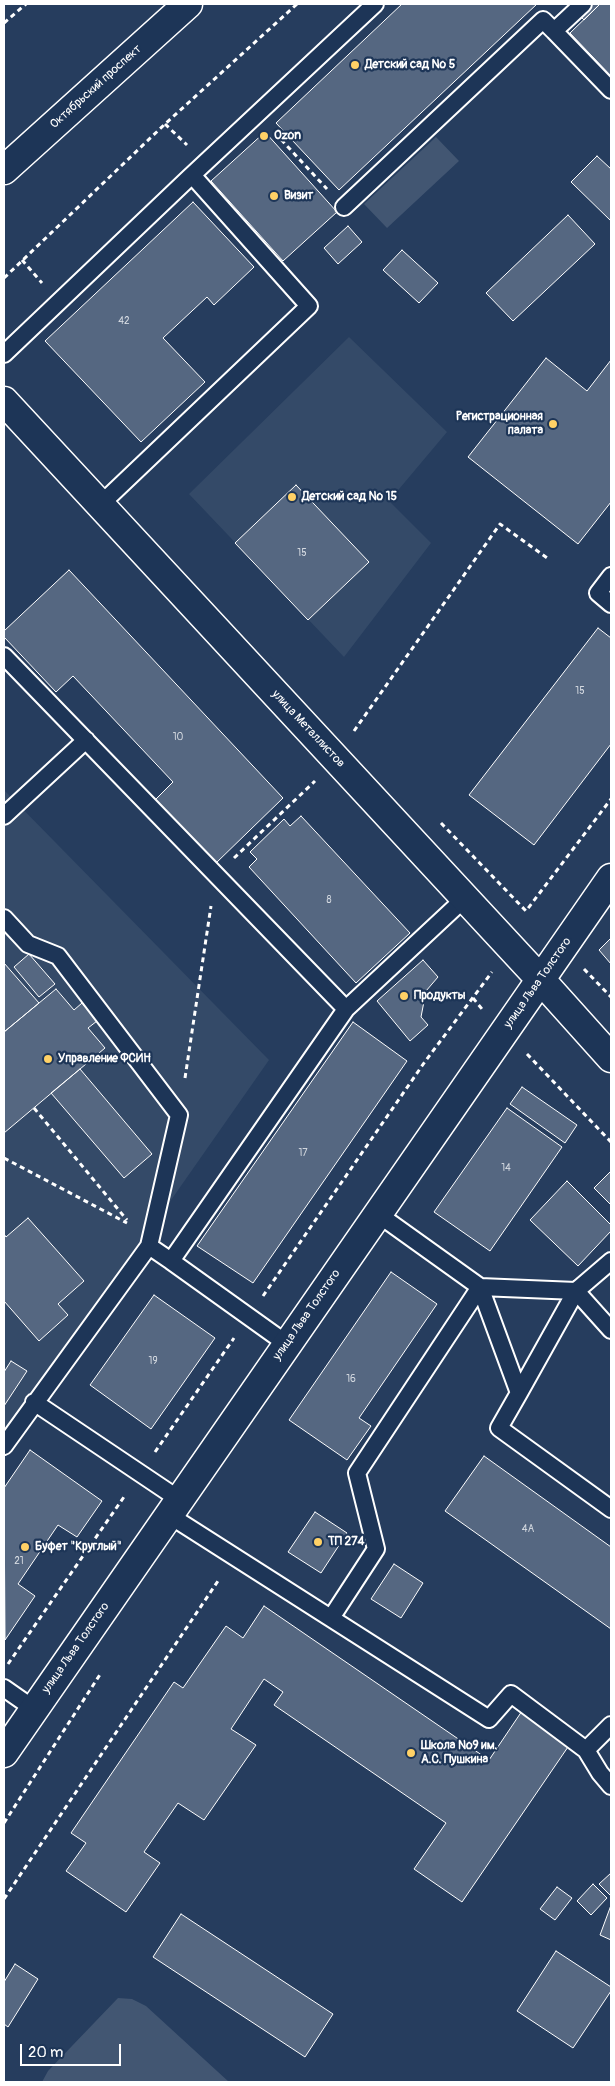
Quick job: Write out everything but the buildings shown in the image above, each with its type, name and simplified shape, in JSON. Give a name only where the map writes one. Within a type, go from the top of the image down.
[{"type":"street","name":"Октябрьский проспект","points":[[4,170],[188,4]]},
{"type":"street","name":"улица Металлистов","points":[[4,401],[541,980],[611,1058]]},
{"type":"street","name":"улица Льва Толстого","points":[[4,1753],[611,878]]},
{"type":"lane","points":[[4,354],[374,4]]},
{"type":"lane","points":[[554,31],[583,4]]},
{"type":"lane","points":[[344,207],[543,20],[611,90]]},
{"type":"lane","points":[[100,505],[309,306],[192,175]]},
{"type":"lane","points":[[611,576],[598,593],[611,604]]},
{"type":"lane","points":[[4,656],[346,1009]]},
{"type":"lane","points":[[4,816],[86,740]]},
{"type":"lane","points":[[171,1261],[346,1009],[465,898]]},
{"type":"lane","points":[[4,918],[28,944],[58,956],[179,1115],[148,1246],[4,1446]]},
{"type":"lane","points":[[378,1214],[480,1287],[576,1292],[611,1330]]},
{"type":"lane","points":[[148,1246],[287,1344]]},
{"type":"lane","points":[[611,1261],[576,1292],[499,1428],[611,1509]]},
{"type":"lane","points":[[480,1287],[519,1393]]},
{"type":"lane","points":[[331,1618],[376,1549],[357,1473],[480,1287]]},
{"type":"lane","points":[[34,1402],[140,1473],[175,1507],[234,1556],[489,1720],[511,1694],[586,1750],[600,1773],[611,1786]]},
{"type":"lane","points":[[4,1688],[34,1709]]},
{"type":"lane","points":[[586,1750],[611,1725]]},
{"type":"path","points":[[4,23],[26,4]]},
{"type":"path","points":[[4,278],[165,124],[297,4]]},
{"type":"path","points":[[257,114],[344,207]]},
{"type":"path","points":[[354,731],[500,524],[550,560]]},
{"type":"path","points":[[347,724],[360,738]]},
{"type":"path","points":[[179,1115],[216,874],[315,781]]},
{"type":"path","points":[[4,1670],[418,1072],[492,972],[506,943],[526,910],[611,800]]},
{"type":"path","points":[[439,820],[526,910]]},
{"type":"path","points":[[579,963],[611,997]]},
{"type":"path","points":[[524,1051],[611,1142]]},
{"type":"path","points":[[4,1158],[130,1224],[34,1108]]},
{"type":"path","points":[[4,1899],[234,1556]]},
{"type":"path","points":[[4,1823],[101,1672]]},
{"type":"shaded area","points":[[436,137],[459,161],[387,228],[364,204]]},
{"type":"shaded area","name":"Детский сад № 15","points":[[349,337],[447,432],[389,501],[431,543],[344,657],[189,494]]},
{"type":"shaded area","points":[[4,790],[269,1060],[4,1439]]},
{"type":"shaded area","points":[[118,1998],[132,1999],[146,2006],[229,2082],[42,2082],[48,2071]]},
{"type":"place","name":"Детский сад № 5","points":[[355,65]]},
{"type":"place","name":"Ozon","points":[[264,136]]},
{"type":"place","name":"Визит","points":[[274,196]]},
{"type":"place","name":"Регистрационная палата","points":[[553,424]]},
{"type":"place","name":"Детский сад № 15","points":[[292,497]]},
{"type":"place","name":"Продукты","points":[[404,996]]},
{"type":"place","name":"Управление ФСИН","points":[[48,1059]]},
{"type":"place","name":"ТП 274","points":[[318,1542]]},
{"type":"place","name":"Буфет \"Круглый\"","points":[[25,1547]]},
{"type":"place","name":"Школа №9 им. А.С. Пушкина","points":[[411,1753]]}]
